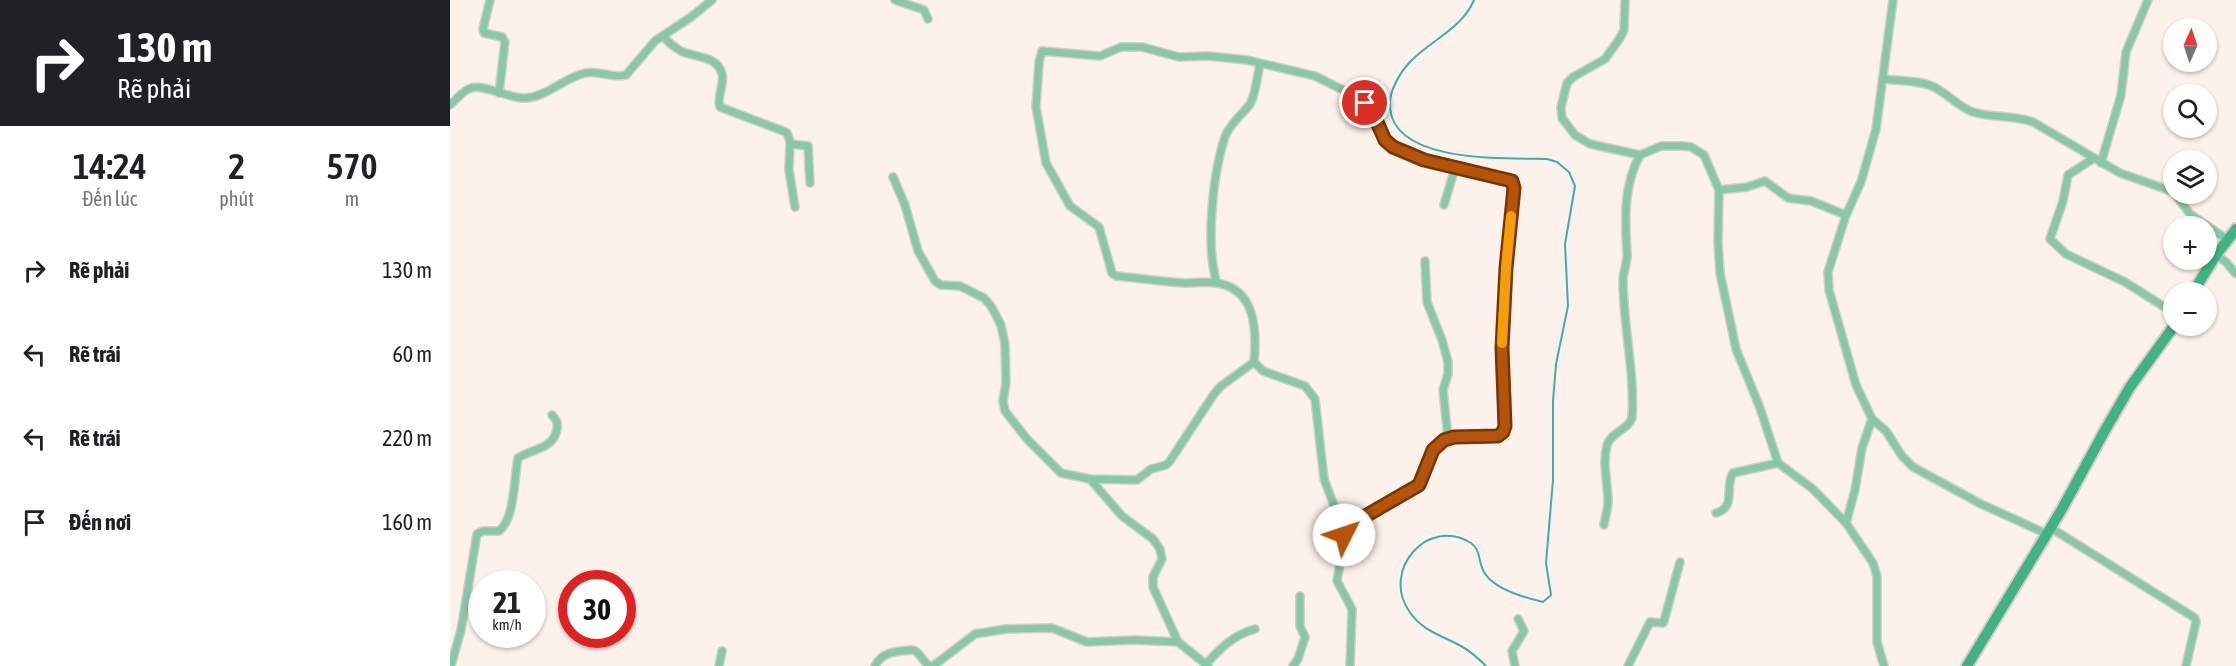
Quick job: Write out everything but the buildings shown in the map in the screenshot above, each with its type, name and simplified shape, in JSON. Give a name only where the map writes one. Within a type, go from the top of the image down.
[{"type":"street","points":[[490,0],[484,33],[502,37],[505,42],[499,93]]},
{"type":"street","points":[[450,105],[472,88],[519,98],[534,97],[583,73],[626,75],[652,44],[712,0]]},
{"type":"street","points":[[895,0],[924,10],[928,19]]},
{"type":"street","points":[[1625,0],[1624,30],[1620,38],[1605,59],[1573,77],[1568,83],[1560,113],[1569,129],[1582,141],[1640,155],[1661,146],[1691,147],[1704,155],[1719,190],[1720,273],[1732,337],[1760,408],[1778,463],[1813,489],[1846,523],[1864,547],[1876,569],[1877,642],[1884,666]]},
{"type":"street","points":[[1893,0],[1876,129],[1861,182],[1846,215],[1830,264],[1828,280],[1856,385],[1872,419],[1886,432],[1902,456],[1922,472],[1981,504],[2049,531],[2195,618],[2186,666]]},
{"type":"street","points":[[2101,162],[2121,95],[2126,52],[2148,0]]},
{"type":"street","points":[[663,36],[682,51],[706,58],[717,65],[722,74],[718,102],[720,107],[787,133],[790,143],[789,170],[795,207]]},
{"type":"street","points":[[1343,529],[1419,485],[1433,450],[1438,444],[1448,438],[1496,437],[1505,429],[1502,348],[1506,268],[1514,188],[1511,180],[1424,160],[1393,147],[1381,134],[1372,111],[1355,94],[1315,76],[1235,58],[1179,57],[1142,47],[1128,46],[1100,56],[1046,50],[1040,53],[1036,107],[1046,163],[1070,206],[1099,227],[1112,273],[1116,276],[1151,280],[1217,283],[1239,292],[1250,309],[1255,329],[1254,362],[1263,371],[1299,382],[1313,395],[1324,479],[1343,529],[1343,545],[1337,581],[1352,609],[1350,666]]},
{"type":"street","points":[[1217,283],[1212,264],[1211,241],[1217,172],[1226,134],[1236,118],[1250,103],[1260,64]]},
{"type":"street","points":[[1884,79],[1926,84],[1937,88],[1963,107],[1976,113],[2021,118],[2033,122],[2120,173],[2163,189]]},
{"type":"street","points":[[790,143],[808,146],[810,183]]},
{"type":"street","points":[[1604,525],[1608,503],[1605,462],[1607,447],[1609,440],[1627,426],[1632,418],[1630,356],[1623,278],[1627,258],[1625,221],[1629,181],[1640,155]]},
{"type":"street","points":[[2094,158],[2068,175],[2063,201],[2050,239],[2066,254],[2125,282],[2163,306]]},
{"type":"street","points":[[1444,205],[1455,168]]},
{"type":"street","points":[[893,177],[905,205],[918,251],[934,281],[941,285],[960,286],[984,298],[991,306],[1001,325],[1006,362],[1003,401],[1005,411],[1027,439],[1061,473],[1090,479],[1137,480],[1151,469],[1166,465],[1214,394],[1254,362]]},
{"type":"street","points":[[1719,190],[1747,187],[1765,181],[1788,198],[1811,201],[1846,215]]},
{"type":"street","points":[[2182,204],[2190,214],[2228,240]]},
{"type":"street","points":[[2217,254],[2236,229]]},
{"type":"street","points":[[2217,256],[2236,274]]},
{"type":"street","points":[[1425,261],[1426,302],[1442,340],[1448,362],[1448,374],[1443,390],[1448,438]]},
{"type":"street","points":[[1967,666],[2049,531],[2130,387],[2167,336]]},
{"type":"street","points":[[451,666],[461,630],[477,534],[483,531],[499,531],[506,525],[515,489],[518,458],[545,446],[553,439],[557,421],[552,415]]},
{"type":"street","points":[[1846,523],[1855,490],[1862,448],[1872,419]]},
{"type":"street","points":[[1716,513],[1722,511],[1728,504],[1733,473],[1778,463]]},
{"type":"street","points":[[1090,479],[1115,509],[1153,539],[1160,549],[1162,559],[1153,577],[1153,587],[1178,642],[1207,665],[1227,643],[1255,629]]},
{"type":"street","points":[[1628,666],[1649,623],[1652,621],[1663,623],[1666,617],[1680,562]]},
{"type":"street","points":[[1293,666],[1298,659],[1305,637],[1300,626],[1300,597]]},
{"type":"street","points":[[1515,666],[1512,651],[1524,632],[1518,619]]},
{"type":"street","points":[[875,666],[879,658],[884,655],[913,650],[926,664],[932,666],[975,634],[1006,629],[1052,628],[1087,642],[1134,640],[1178,642]]},
{"type":"street","points":[[719,666],[722,651]]},
{"type":"waterway","points":[[1474,0],[1462,19],[1417,55],[1398,78],[1392,90],[1390,102],[1397,126],[1411,139],[1431,148],[1455,154],[1547,159],[1557,162],[1569,172],[1575,186],[1565,244],[1568,306],[1556,364],[1553,401],[1553,480],[1546,563],[1551,595],[1543,602],[1502,588],[1488,578],[1474,546],[1455,536],[1439,536],[1425,542],[1413,552],[1405,564],[1401,579],[1402,595],[1414,618],[1432,632],[1468,650],[1486,666]]},
{"type":"slow traffic","points":[[1502,343],[1511,216]]},
{"type":"route","points":[[1344,535],[1343,529],[1419,485],[1433,450],[1444,440],[1454,437],[1502,434],[1506,409],[1502,348],[1506,268],[1514,188],[1512,181],[1424,160],[1393,147],[1385,140],[1372,111],[1365,103]]}]
